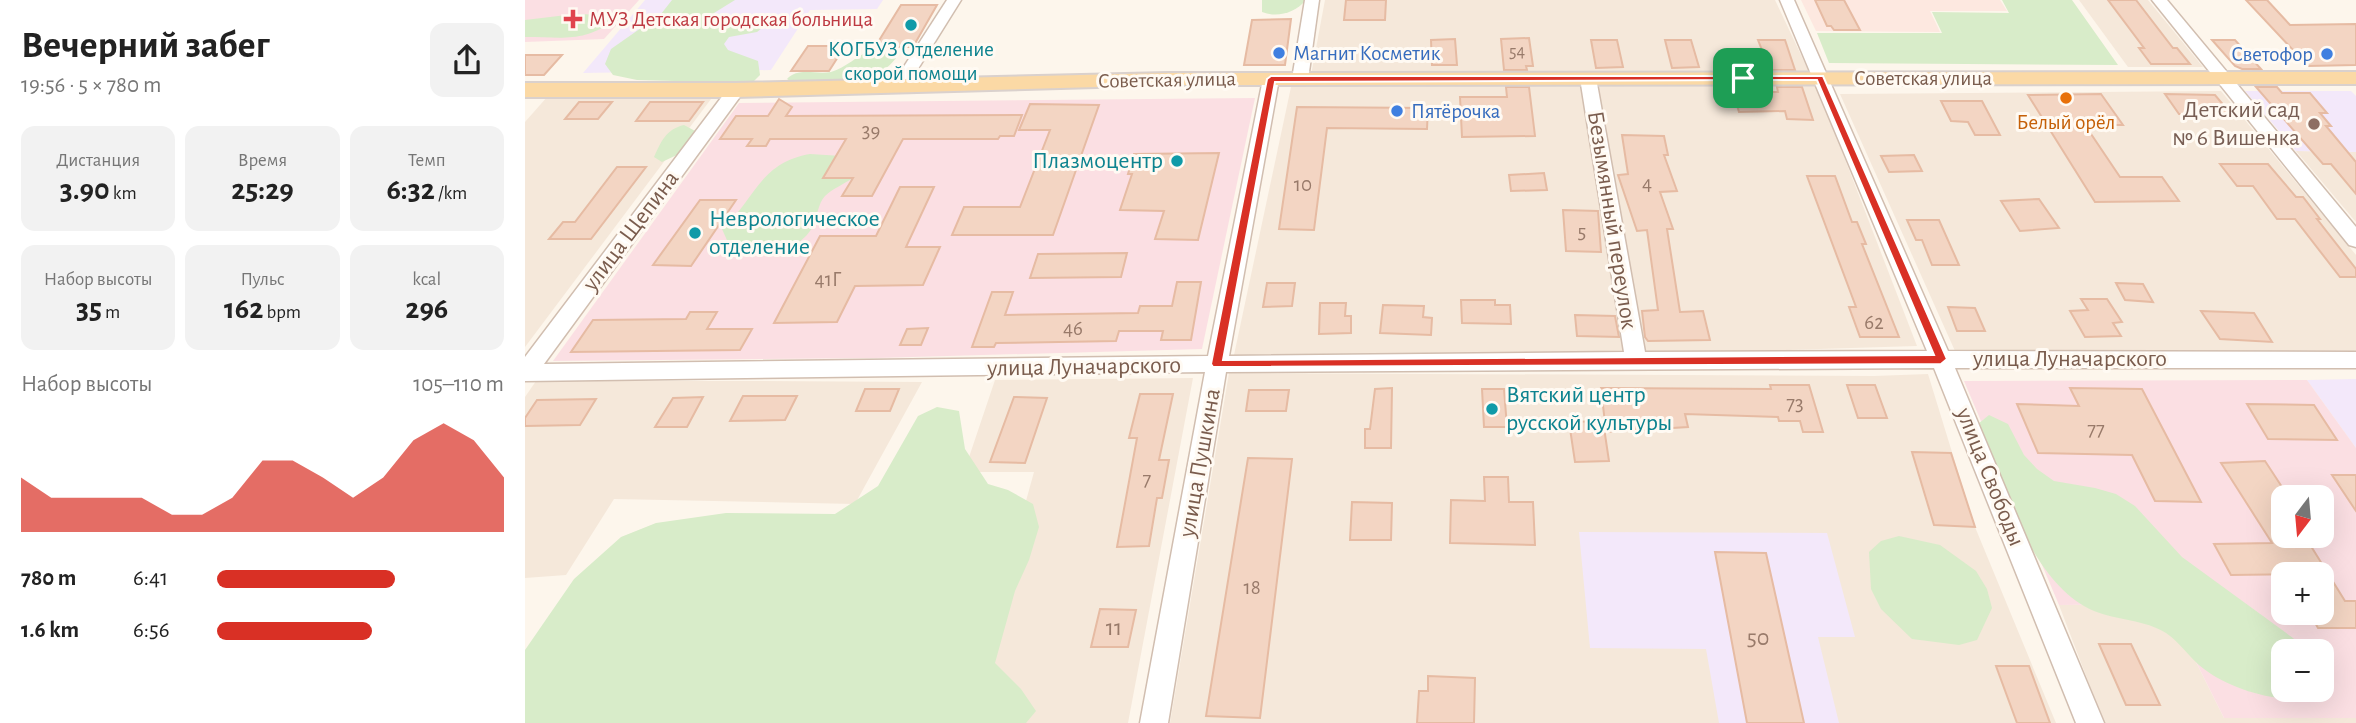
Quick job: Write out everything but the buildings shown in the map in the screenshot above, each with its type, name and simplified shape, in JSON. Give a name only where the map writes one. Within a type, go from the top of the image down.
[{"type":"main road","name":"Советская улица","points":[[525,90],[736,90],[1271,79],[2356,78]]},
{"type":"street","points":[[900,85],[954,0]]},
{"type":"street","points":[[1300,79],[1312,0]]},
{"type":"street","name":"улица Свободы","points":[[1787,0],[1941,359],[2091,723]]},
{"type":"street","points":[[2158,0],[2356,240]]},
{"type":"street","name":"Безымянный переулок","points":[[1588,78],[1636,362]]},
{"type":"street","name":"улица Пушкина","points":[[1154,723],[1217,364],[1271,79]]},
{"type":"street","name":"улица Щепина","points":[[525,372],[736,90]]},
{"type":"street","name":"улица Луначарского","points":[[525,372],[1941,359],[2356,360]]},
{"type":"shaded area","name":"МУЗ Детская городская больница","points":[[525,0],[639,0],[604,39],[525,42]]},
{"type":"shaded area","points":[[645,0],[883,0],[877,9],[810,10],[771,70],[583,73]]},
{"type":"shaded area","points":[[1325,0],[1775,0],[1810,74],[1311,75]]},
{"type":"shaded area","points":[[1801,0],[2000,0],[2007,11],[1930,11],[1940,32],[1816,31]]},
{"type":"shaded area","points":[[2079,0],[2148,0],[2203,67],[2128,67]]},
{"type":"shaded area","points":[[1816,84],[1917,346],[1715,352],[1234,355],[1291,87]]},
{"type":"shaded area","points":[[2221,91],[2356,255],[2356,351],[1955,351],[1840,94]]},
{"type":"shaded area","name":"Детский сад № 6 Вишенка","points":[[2245,91],[2351,91],[2356,96],[2356,152],[2296,151]]},
{"type":"shaded area","points":[[548,96],[711,99],[525,347],[525,122]]},
{"type":"shaded area","points":[[1255,98],[1202,349],[876,358],[553,361],[739,103]]},
{"type":"shaded area","points":[[2296,151],[2356,152],[2356,222]]},
{"type":"shaded area","points":[[1229,373],[1928,374],[1975,527],[2056,723],[1170,723]]},
{"type":"shaded area","points":[[1193,378],[1128,723],[752,723],[970,703],[1034,472],[964,472],[995,380]]},
{"type":"shaded area","points":[[2356,379],[2356,448],[2307,380]]},
{"type":"shaded area","points":[[2307,380],[2356,448],[2356,718],[2224,718],[2167,604],[2059,605],[1964,381]]},
{"type":"shaded area","points":[[536,381],[922,382],[855,504],[614,499],[566,575],[525,578],[525,397]]},
{"type":"shaded area","points":[[1579,532],[1827,533],[1855,637],[1818,637],[1839,723],[1719,723],[1706,649],[1590,648]]},
{"type":"shaded area","points":[[2167,604],[2224,718],[2356,718],[2356,723],[2104,723],[2059,605]]},
{"type":"green space","points":[[672,0],[735,0],[714,13],[720,24],[749,21],[766,25],[757,32],[729,37],[724,44],[728,50],[758,61],[760,75],[752,83],[637,80],[613,75],[605,64],[611,49],[661,14]]},
{"type":"green space","points":[[1262,0],[1306,0],[1291,11],[1274,14],[1262,12]]},
{"type":"green space","points":[[2002,0],[2072,0],[2118,65],[1829,63],[1817,33],[1942,33],[1932,12],[2009,13]]},
{"type":"green space","points":[[575,14],[613,15],[615,20],[593,32],[572,37],[525,37],[525,20]]},
{"type":"green space","points":[[872,50],[889,53],[896,58],[875,75],[862,79],[792,82],[787,79],[802,72],[831,72]]},
{"type":"green space","points":[[684,125],[697,132],[681,153],[662,162],[654,157],[668,133]]},
{"type":"green space","points":[[810,154],[842,156],[853,178],[825,196],[806,236],[787,249],[776,252],[752,253],[730,247],[722,229],[760,184],[780,165]]},
{"type":"green space","points":[[937,407],[959,411],[965,449],[988,484],[1008,490],[1033,504],[1039,527],[1029,560],[1015,591],[995,663],[1021,689],[1036,711],[1026,723],[525,723],[525,650],[574,579],[621,537],[656,523],[726,513],[835,514],[878,486],[918,416]]},
{"type":"green space","points":[[1989,415],[2008,424],[2024,455],[2054,481],[2116,494],[2135,506],[2182,557],[2271,622],[2271,625],[2275,625],[2293,638],[2271,639],[2271,697],[2245,690],[2216,677],[2199,665],[2176,641],[2158,629],[2094,611],[2073,598],[2055,581],[2025,536],[1982,439],[1978,424]]},
{"type":"green space","points":[[1899,536],[1940,545],[1976,571],[1987,589],[1992,608],[1977,640],[1959,645],[1912,639],[1881,609],[1871,589],[1869,552],[1881,541]]},
{"type":"place","name":"МУЗ Детская городская больница","points":[[573,19]]},
{"type":"place","name":"КОГБУЗ Отделение скорой помощи","points":[[911,25]]},
{"type":"place","name":"Магнит Косметик","points":[[1279,53]]},
{"type":"place","name":"Светофор","points":[[2327,54]]},
{"type":"place","name":"Белый орёл","points":[[2066,98]]},
{"type":"place","name":"Пятёрочка","points":[[1397,111]]},
{"type":"place","name":"Детский сад № 6 Вишенка","points":[[2314,124]]},
{"type":"place","name":"Плазмоцентр","points":[[1177,161]]},
{"type":"place","name":"Неврологическое отделение","points":[[695,233]]},
{"type":"place","name":"Вятский центр русской культуры","points":[[1492,409]]},
{"type":"route","points":[[1743,78],[1820,78],[1941,359],[1217,364],[1271,79],[1743,78]]}]
